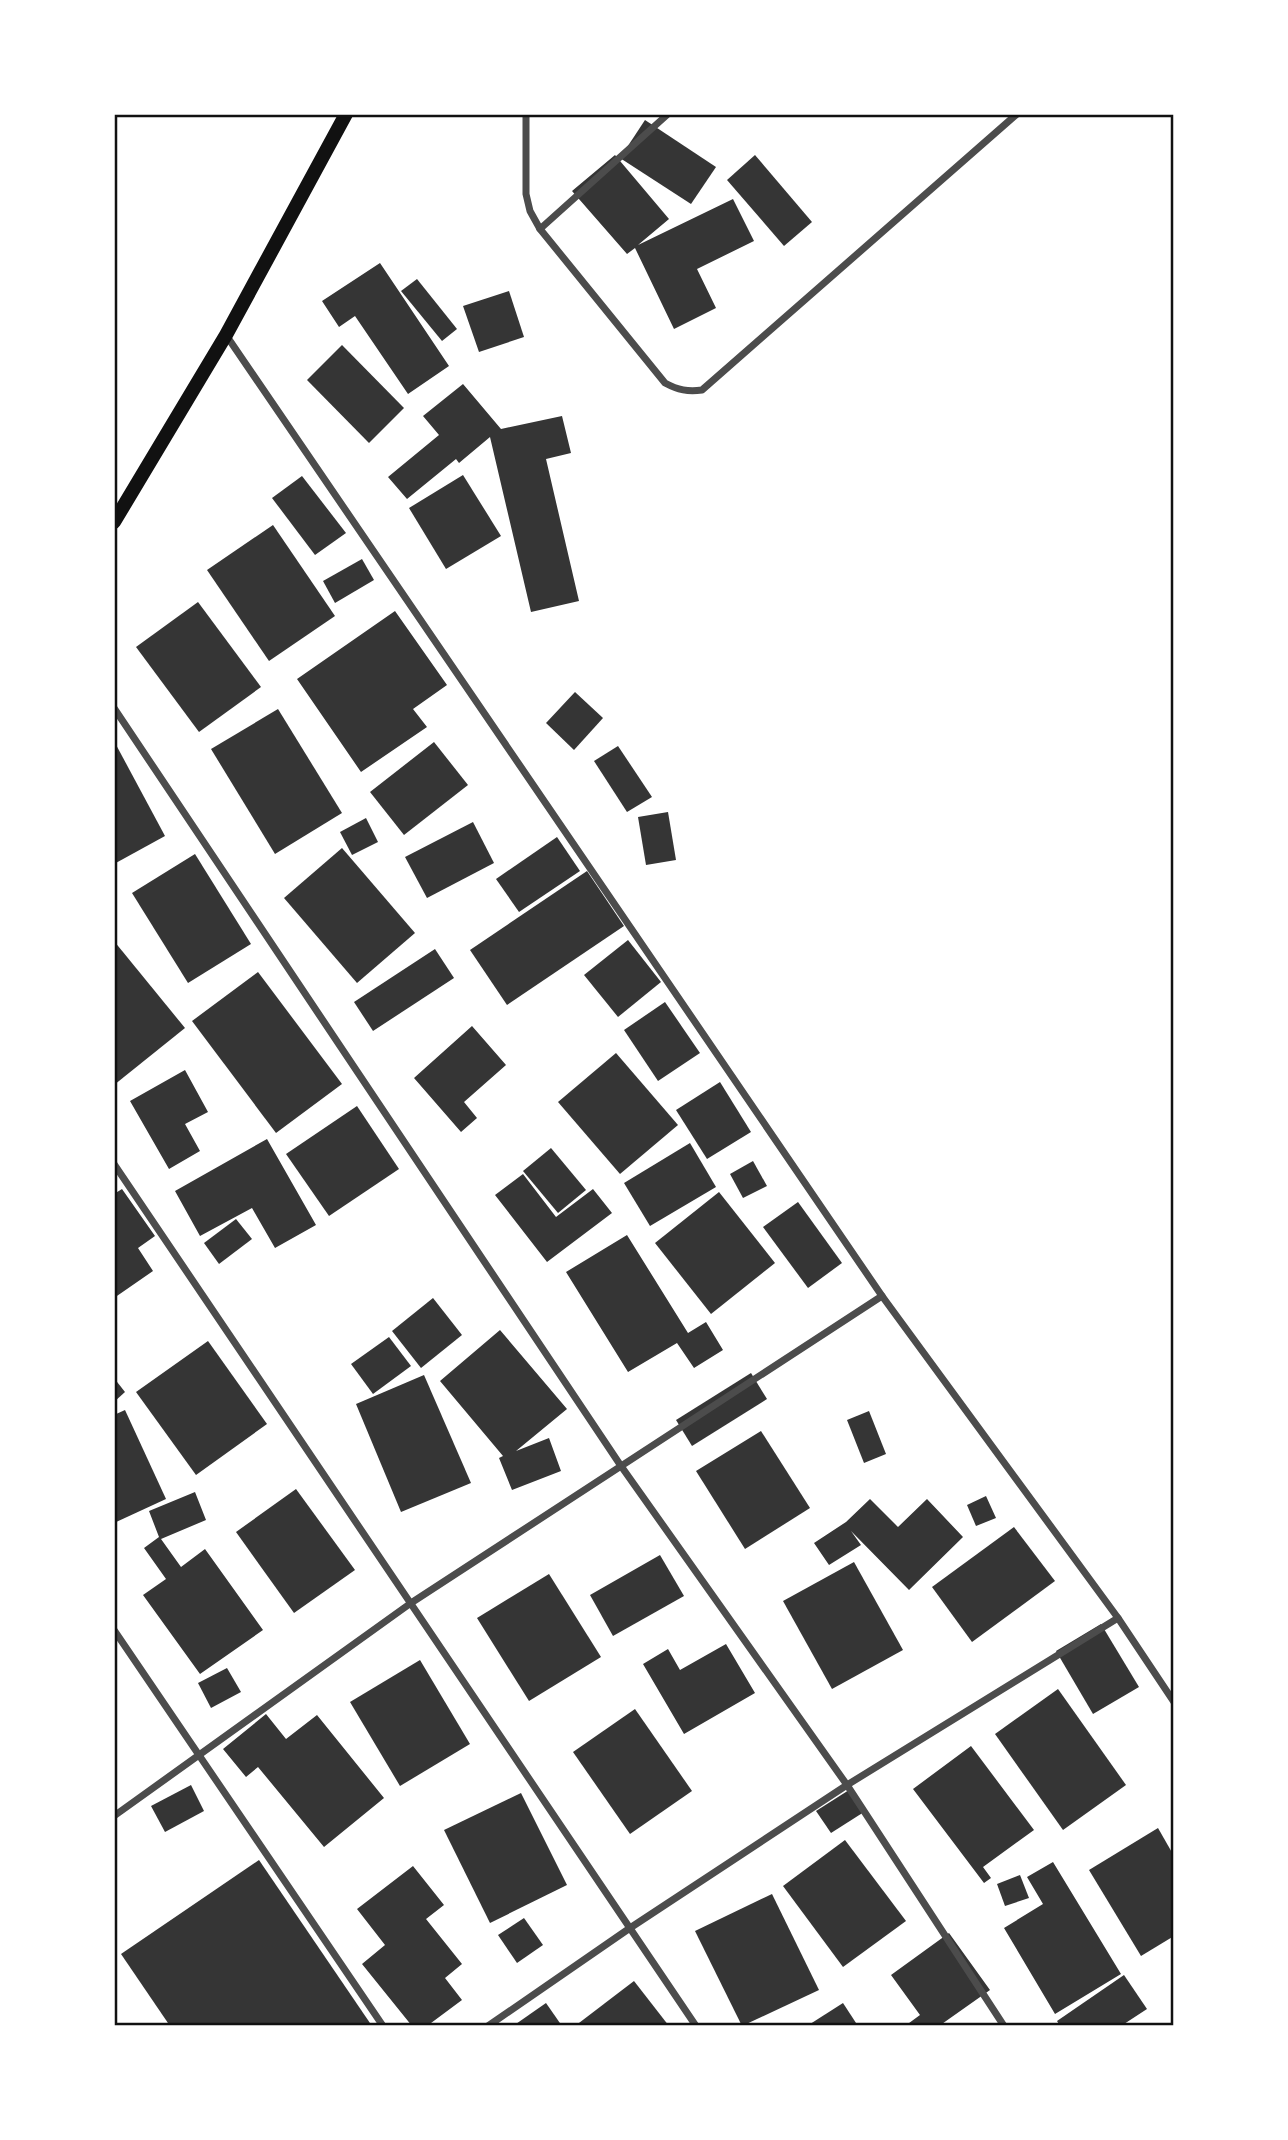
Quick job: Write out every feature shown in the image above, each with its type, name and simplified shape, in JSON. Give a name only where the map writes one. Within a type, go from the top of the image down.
[{"type":"main road","points":[[114,522],[226,335],[346,114]]},
{"type":"street","points":[[526,114],[526,194],[530,211],[540,229],[665,383],[677,389],[691,391],[702,390],[1017,114]]},
{"type":"street","points":[[540,229],[668,114]]},
{"type":"street","points":[[226,335],[882,1296],[1118,1618],[1174,1702]]},
{"type":"street","points":[[114,708],[621,1466],[847,1785],[1004,2026]]},
{"type":"street","points":[[114,1164],[696,2026]]},
{"type":"street","points":[[114,1816],[411,1603],[882,1296]]},
{"type":"street","points":[[488,2026],[630,1928],[847,1785],[1118,1618]]},
{"type":"street","points":[[114,1630],[383,2026]]},
{"type":"building","points":[[645,120],[716,167],[691,204],[620,158]]},
{"type":"building","points":[[615,155],[669,219],[638,245],[733,199],[754,241],[697,269],[716,308],[674,329],[635,248],[627,254],[572,191]]},
{"type":"building","points":[[755,155],[812,222],[784,246],[727,180]]},
{"type":"building","points":[[380,263],[449,366],[408,394],[355,316],[339,327],[322,301]]},
{"type":"building","points":[[417,279],[457,329],[442,341],[401,291]]},
{"type":"building","points":[[509,291],[524,337],[479,352],[463,306]]},
{"type":"building","points":[[342,345],[404,408],[369,443],[307,380]]},
{"type":"building","points":[[463,384],[501,429],[562,416],[571,453],[546,459],[579,601],[531,612],[490,437],[459,463],[456,459],[407,499],[388,477],[439,435],[423,416]]},
{"type":"building","points":[[463,475],[501,536],[446,569],[409,508]]},
{"type":"building","points":[[302,476],[346,533],[315,555],[272,498]]},
{"type":"building","points":[[273,525],[335,616],[269,661],[207,570]]},
{"type":"building","points":[[362,559],[374,580],[335,603],[323,581]]},
{"type":"building","points":[[198,602],[261,687],[199,732],[136,647]]},
{"type":"building","points":[[395,611],[447,685],[413,709],[427,727],[361,772],[297,679]]},
{"type":"building","points":[[575,692],[603,718],[574,750],[546,723]]},
{"type":"building","points":[[278,709],[342,813],[275,854],[211,749]]},
{"type":"building","points":[[114,741],[165,836],[114,864]]},
{"type":"building","points":[[434,742],[468,785],[404,835],[370,792]]},
{"type":"building","points":[[618,746],[652,797],[627,812],[594,761]]},
{"type":"building","points":[[668,812],[676,860],[646,865],[638,817]]},
{"type":"building","points":[[366,818],[378,842],[352,855],[340,832]]},
{"type":"building","points":[[473,822],[494,863],[427,898],[405,857]]},
{"type":"building","points":[[557,837],[580,871],[519,912],[496,879]]},
{"type":"building","points":[[342,848],[415,933],[357,983],[284,898]]},
{"type":"building","points":[[195,854],[251,944],[188,983],[132,893]]},
{"type":"building","points":[[587,871],[624,926],[507,1005],[470,950]]},
{"type":"building","points":[[628,940],[661,982],[618,1017],[584,975]]},
{"type":"building","points":[[114,941],[185,1028],[114,1085]]},
{"type":"building","points":[[435,949],[454,978],[373,1031],[354,1002]]},
{"type":"building","points":[[258,972],[342,1084],[276,1133],[192,1021]]},
{"type":"building","points":[[665,1002],[700,1053],[658,1081],[624,1030]]},
{"type":"building","points":[[472,1026],[506,1065],[464,1102],[477,1118],[461,1132],[414,1078]]},
{"type":"building","points":[[616,1053],[678,1125],[620,1174],[558,1102]]},
{"type":"building","points":[[185,1070],[208,1112],[185,1124],[200,1151],[169,1169],[130,1101]]},
{"type":"building","points":[[720,1082],[751,1132],[707,1159],[676,1110]]},
{"type":"building","points":[[357,1106],[399,1169],[329,1216],[286,1154]]},
{"type":"building","points":[[267,1139],[316,1225],[275,1248],[252,1208],[200,1236],[175,1191]]},
{"type":"building","points":[[690,1143],[716,1187],[650,1226],[624,1183]]},
{"type":"building","points":[[551,1148],[586,1190],[558,1213],[523,1171]]},
{"type":"building","points":[[753,1161],[767,1186],[743,1198],[730,1174]]},
{"type":"building","points":[[523,1174],[556,1217],[593,1189],[612,1213],[547,1262],[495,1195]]},
{"type":"building","points":[[122,1189],[155,1236],[138,1248],[153,1271],[114,1298],[114,1194]]},
{"type":"building","points":[[719,1192],[775,1263],[711,1314],[655,1243]]},
{"type":"building","points":[[798,1202],[842,1263],[808,1288],[763,1227]]},
{"type":"building","points":[[236,1219],[252,1239],[219,1264],[204,1243]]},
{"type":"building","points":[[627,1235],[688,1333],[706,1322],[723,1350],[694,1368],[677,1343],[628,1372],[566,1272]]},
{"type":"building","points":[[433,1298],[462,1335],[421,1368],[392,1331]]},
{"type":"building","points":[[500,1330],[567,1409],[516,1451],[549,1438],[561,1471],[512,1490],[499,1458],[503,1456],[440,1381]]},
{"type":"building","points":[[389,1337],[411,1366],[373,1394],[351,1364]]},
{"type":"building","points":[[208,1341],[267,1424],[196,1475],[136,1392]]},
{"type":"building","points":[[751,1373],[767,1399],[692,1446],[676,1420]]},
{"type":"building","points":[[424,1375],[471,1483],[401,1512],[356,1404]]},
{"type":"building","points":[[114,1378],[125,1392],[114,1402]]},
{"type":"building","points":[[125,1410],[166,1499],[114,1523],[114,1415]]},
{"type":"building","points":[[869,1411],[886,1454],[864,1463],[847,1420]]},
{"type":"building","points":[[761,1431],[810,1508],[745,1549],[696,1471]]},
{"type":"building","points":[[296,1489],[355,1570],[294,1613],[236,1532]]},
{"type":"building","points":[[195,1492],[206,1520],[161,1539],[181,1567],[205,1549],[263,1630],[200,1674],[143,1595],[166,1579],[144,1548],[159,1537],[149,1511]]},
{"type":"building","points":[[986,1496],[996,1518],[976,1526],[967,1505]]},
{"type":"building","points":[[870,1499],[898,1527],[927,1499],[963,1537],[909,1590],[851,1531],[861,1545],[829,1565],[814,1543],[846,1522]]},
{"type":"building","points":[[1014,1527],[1055,1581],[972,1642],[932,1587]]},
{"type":"building","points":[[660,1555],[684,1596],[613,1636],[590,1595]]},
{"type":"building","points":[[854,1562],[903,1650],[832,1689],[783,1601]]},
{"type":"building","points":[[549,1574],[601,1657],[529,1701],[477,1618]]},
{"type":"building","points":[[1101,1624],[1139,1687],[1093,1714],[1056,1651]]},
{"type":"building","points":[[726,1644],[755,1693],[684,1734],[643,1664],[668,1649],[680,1670]]},
{"type":"building","points":[[420,1660],[470,1744],[400,1786],[350,1702]]},
{"type":"building","points":[[227,1668],[241,1692],[211,1708],[198,1683]]},
{"type":"building","points":[[1058,1689],[1126,1785],[1063,1830],[995,1734]]},
{"type":"building","points":[[635,1709],[692,1791],[630,1834],[573,1752]]},
{"type":"building","points":[[266,1714],[286,1739],[317,1715],[384,1798],[324,1847],[258,1767],[246,1777],[223,1749]]},
{"type":"building","points":[[971,1746],[1034,1830],[983,1867],[991,1878],[984,1883],[913,1789]]},
{"type":"building","points":[[191,1785],[204,1811],[165,1832],[151,1806]]},
{"type":"building","points":[[849,1790],[864,1812],[831,1833],[816,1811]]},
{"type":"building","points":[[521,1793],[567,1885],[490,1923],[444,1830]]},
{"type":"building","points":[[1158,1828],[1174,1856],[1174,1936],[1141,1956],[1089,1870]]},
{"type":"building","points":[[845,1840],[906,1921],[843,1967],[783,1886]]},
{"type":"building","points":[[259,1860],[372,2026],[170,2026],[121,1954]]},
{"type":"building","points":[[1053,1862],[1121,1974],[1055,2014],[1004,1928],[1043,1904],[1027,1877]]},
{"type":"building","points":[[413,1866],[444,1905],[426,1919],[462,1964],[445,1978],[462,2000],[427,2026],[412,2026],[362,1964],[385,1945],[357,1909]]},
{"type":"building","points":[[1020,1875],[1029,1898],[1005,1906],[997,1884]]},
{"type":"building","points":[[772,1894],[819,1990],[742,2026],[695,1931]]},
{"type":"building","points":[[524,1918],[543,1945],[517,1963],[498,1935]]},
{"type":"building","points":[[949,1933],[990,1990],[939,2026],[905,2026],[920,2015],[891,1975]]},
{"type":"building","points":[[1124,1975],[1147,2009],[1121,2026],[1060,2026],[1057,2021]]},
{"type":"building","points":[[634,1981],[669,2026],[575,2026]]},
{"type":"building","points":[[546,2003],[562,2026],[513,2026]]},
{"type":"building","points":[[843,2003],[858,2026],[807,2026]]}]
